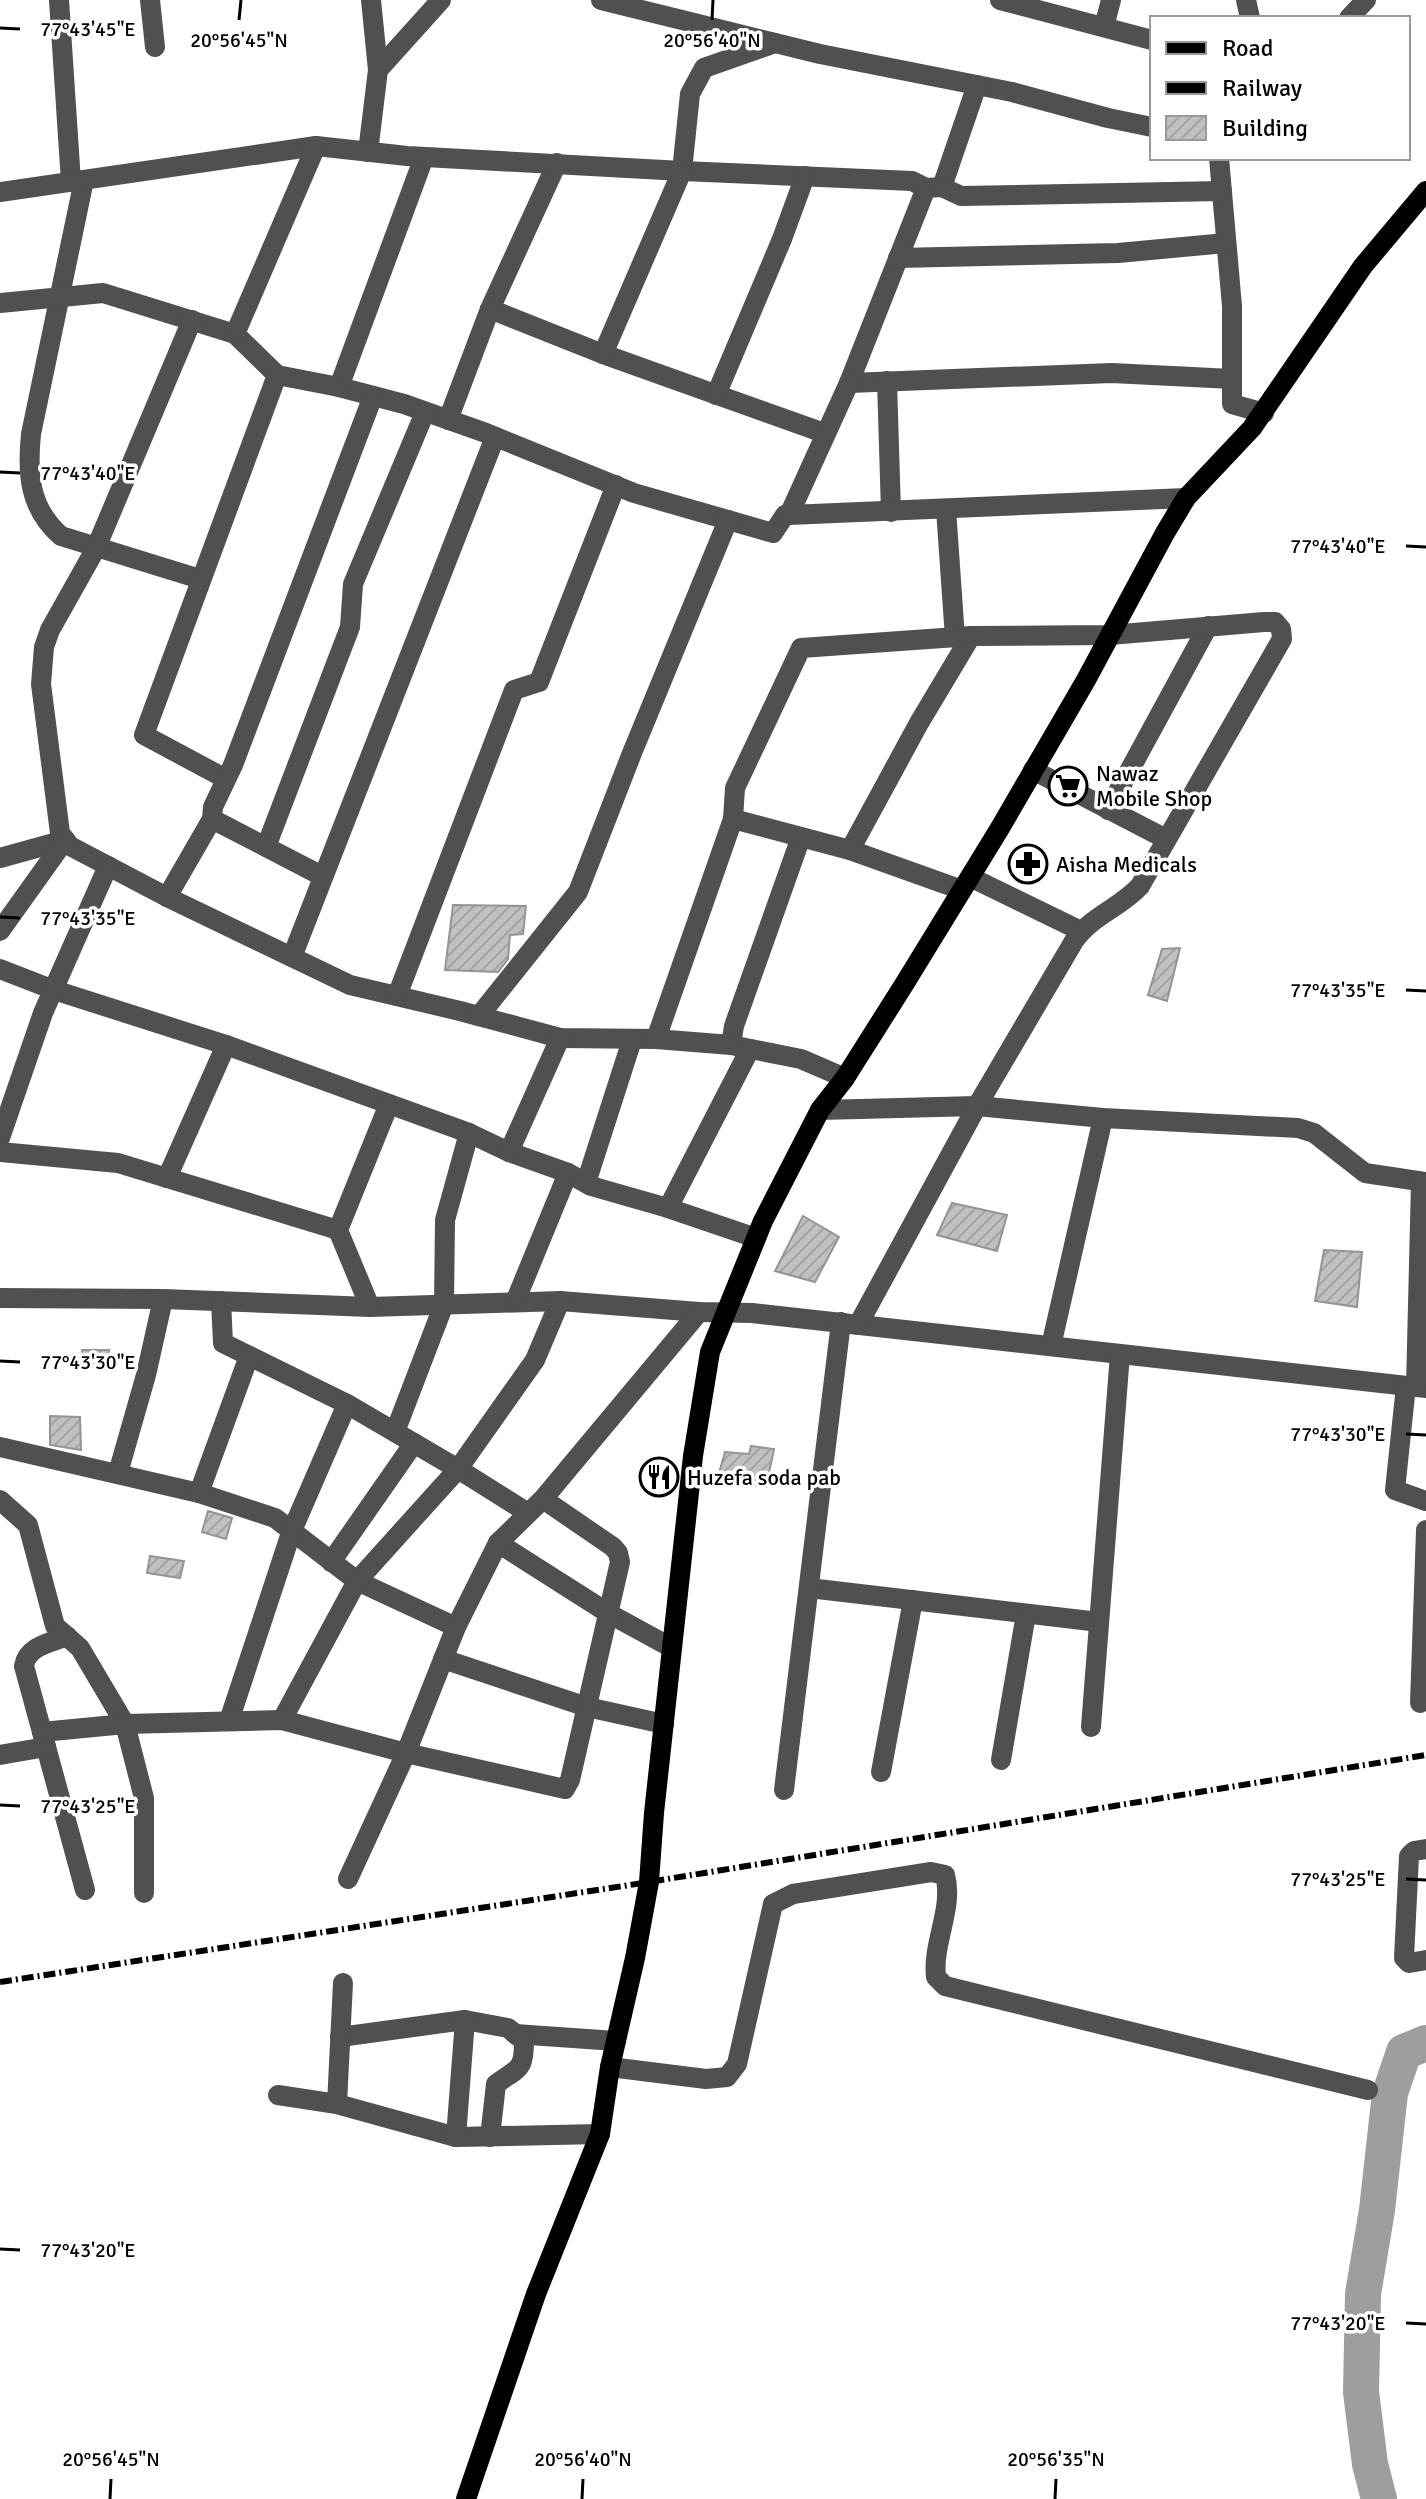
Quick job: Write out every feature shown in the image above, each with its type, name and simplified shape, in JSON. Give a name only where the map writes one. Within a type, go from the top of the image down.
[{"type":"main road","points":[[466,2499],[536,2294],[600,2134],[610,2067],[649,1882],[693,1456],[710,1352],[756,1238],[820,1110],[845,1078],[966,883],[1186,498],[1264,413],[1363,266],[1426,191]]},
{"type":"street","points":[[59,0],[78,181],[59,297],[31,434],[28,463],[36,503],[47,523],[61,536],[200,579]]},
{"type":"street","points":[[150,0],[155,47]]},
{"type":"street","points":[[368,152],[378,70],[371,0]]},
{"type":"street","points":[[378,70],[441,0]]},
{"type":"street","points":[[601,0],[775,43],[977,85],[1150,127]]},
{"type":"street","points":[[1000,0],[1033,4],[1150,39]]},
{"type":"street","points":[[1104,27],[1111,0]]},
{"type":"street","points":[[1351,16],[1366,0]]},
{"type":"street","points":[[603,354],[682,171],[690,94],[704,68],[775,43]]},
{"type":"street","points":[[789,515],[849,383],[898,258],[934,187],[977,85]]},
{"type":"street","points":[[235,334],[316,146]]},
{"type":"street","points":[[0,192],[316,146],[424,157],[912,181],[961,196],[1222,191]]},
{"type":"street","points":[[339,387],[424,157]]},
{"type":"street","points":[[1219,160],[1232,306],[1232,404],[1264,413]]},
{"type":"street","points":[[448,420],[490,309],[557,163]]},
{"type":"street","points":[[716,395],[782,239],[805,176]]},
{"type":"street","points":[[898,258],[1118,253],[1226,243]]},
{"type":"street","points":[[0,303],[103,293],[235,334],[277,375],[339,387],[425,412],[634,493],[773,533],[785,515],[1186,498]]},
{"type":"street","points":[[490,309],[603,354],[824,433]]},
{"type":"street","points":[[192,320],[96,548],[50,630],[44,647],[41,684],[56,813],[60,833],[70,846],[167,897],[350,985],[560,1038],[656,1039],[740,1047],[801,1059],[845,1078]]},
{"type":"street","points":[[849,383],[1112,373],[1232,379]]},
{"type":"street","points":[[226,779],[144,735],[277,375]]},
{"type":"street","points":[[887,381],[891,512]]},
{"type":"street","points":[[167,897],[212,819],[213,807],[373,396]]},
{"type":"street","points":[[266,847],[350,627],[353,584],[425,412]]},
{"type":"street","points":[[292,957],[495,437]]},
{"type":"street","points":[[397,996],[514,690],[539,682],[616,485]]},
{"type":"street","points":[[850,850],[963,637],[946,509]]},
{"type":"street","points":[[479,1016],[578,892],[728,520]]},
{"type":"street","points":[[656,1039],[733,819],[735,788],[801,648],[963,637],[1110,635],[1275,622],[1281,629],[1282,639],[1133,894],[1081,931],[850,1323],[809,1588],[784,1790]]},
{"type":"street","points":[[1108,810],[1208,626]]},
{"type":"street","points":[[1033,770],[1166,839]]},
{"type":"street","points":[[212,819],[322,876]]},
{"type":"street","points":[[733,819],[966,883],[1081,931]]},
{"type":"street","points":[[668,1208],[740,1047],[734,1026],[801,837]]},
{"type":"street","points":[[0,858],[65,840]]},
{"type":"street","points":[[0,931],[65,840]]},
{"type":"street","points":[[0,1138],[43,1013],[108,866]]},
{"type":"street","points":[[0,969],[54,990],[226,1045],[469,1133],[586,1183],[756,1238]]},
{"type":"street","points":[[509,1152],[560,1038]]},
{"type":"street","points":[[586,1183],[632,1040]]},
{"type":"street","points":[[167,1178],[226,1045]]},
{"type":"street","points":[[370,1307],[338,1230],[389,1104]]},
{"type":"street","points":[[820,1110],[977,1106],[1103,1118],[1306,1129],[1365,1173],[1424,1182],[1416,1387],[1395,1490],[1426,1501]]},
{"type":"street","points":[[1051,1346],[1103,1118]]},
{"type":"street","points":[[395,1432],[444,1304],[445,1220],[469,1133]]},
{"type":"street","points":[[0,1152],[118,1163],[338,1230]]},
{"type":"street","points":[[515,1302],[568,1173]]},
{"type":"street","points":[[0,1298],[163,1299],[370,1307],[560,1301],[850,1323],[1416,1387]]},
{"type":"street","points":[[118,1473],[146,1375],[163,1299]]},
{"type":"street","points":[[221,1301],[223,1343],[347,1404],[528,1513]]},
{"type":"street","points":[[282,1720],[357,1581],[458,1469],[535,1360],[560,1301]]},
{"type":"street","points":[[348,1879],[406,1753],[456,1627],[498,1543],[543,1499],[699,1312]]},
{"type":"street","points":[[1091,1727],[1120,1354]]},
{"type":"street","points":[[199,1493],[249,1356]]},
{"type":"street","points":[[229,1721],[291,1533],[347,1404]]},
{"type":"street","points":[[331,1562],[414,1443]]},
{"type":"street","points":[[0,1447],[199,1493],[275,1518],[357,1581],[456,1627]]},
{"type":"street","points":[[0,1755],[44,1739],[125,1724],[282,1720],[406,1753],[565,1789],[570,1780],[620,1562],[618,1553],[543,1499]]},
{"type":"street","points":[[0,1500],[28,1525],[55,1626],[80,1648],[125,1724],[144,1798],[144,1893]]},
{"type":"street","points":[[1420,1703],[1424,1657],[1426,1530]]},
{"type":"street","points":[[498,1543],[608,1613],[672,1648]]},
{"type":"street","points":[[809,1588],[1099,1622]]},
{"type":"street","points":[[881,1772],[913,1600]]},
{"type":"street","points":[[1001,1760],[1026,1614]]},
{"type":"street","points":[[67,1636],[32,1650],[25,1656],[24,1666],[85,1890]]},
{"type":"street","points":[[443,1659],[587,1707],[664,1724]]},
{"type":"street","points":[[1426,1849],[1414,1851],[1409,1856],[1417,1891],[1405,1937],[1405,1962],[1426,1960]]},
{"type":"street","points":[[610,2067],[706,2079],[727,2077],[737,2064],[773,1904],[793,1894],[931,1872],[945,1875],[949,1887],[934,1963],[936,1977],[945,1986],[1368,2090]]},
{"type":"street","points":[[1405,1937],[1426,1933]]},
{"type":"street","points":[[337,2104],[343,1983]]},
{"type":"street","points":[[340,2037],[465,2020],[504,2027],[515,2034],[524,2041],[522,2065],[496,2084],[490,2137]]},
{"type":"street","points":[[456,2137],[465,2020]]},
{"type":"street","points":[[515,2034],[616,2041]]},
{"type":"street","points":[[278,2095],[337,2104],[456,2137],[600,2134]]},
{"type":"building","points":[[453,905],[526,906],[523,934],[510,935],[508,959],[498,972],[445,970]]},
{"type":"building","points":[[1180,948],[1167,1001],[1148,995],[1162,949]]},
{"type":"building","points":[[952,1203],[1007,1215],[997,1251],[937,1235]]},
{"type":"building","points":[[803,1216],[839,1237],[815,1282],[775,1271]]},
{"type":"building","points":[[1324,1250],[1362,1252],[1357,1307],[1315,1301]]},
{"type":"building","points":[[82,1350],[109,1350],[107,1366],[82,1366]]},
{"type":"building","points":[[50,1416],[80,1417],[81,1450],[50,1445]]},
{"type":"building","points":[[751,1446],[774,1449],[766,1487],[717,1480],[725,1452],[749,1454]]},
{"type":"building","points":[[208,1511],[232,1518],[226,1539],[202,1532]]},
{"type":"building","points":[[150,1556],[184,1561],[180,1578],[147,1573]]},
{"type":"waterway","points":[[1379,2499],[1370,2464],[1361,2392],[1363,2294],[1377,2210],[1390,2093],[1404,2052],[1426,2043]]},
{"type":"railway","points":[[0,1982],[649,1882],[1426,1755]]},
{"type":"place","name":"Nawaz Mobile Shop","points":[[1068,786]]},
{"type":"place","name":"Aisha Medicals","points":[[1028,864]]},
{"type":"place","name":"Huzefa soda pab","points":[[659,1477]]}]
